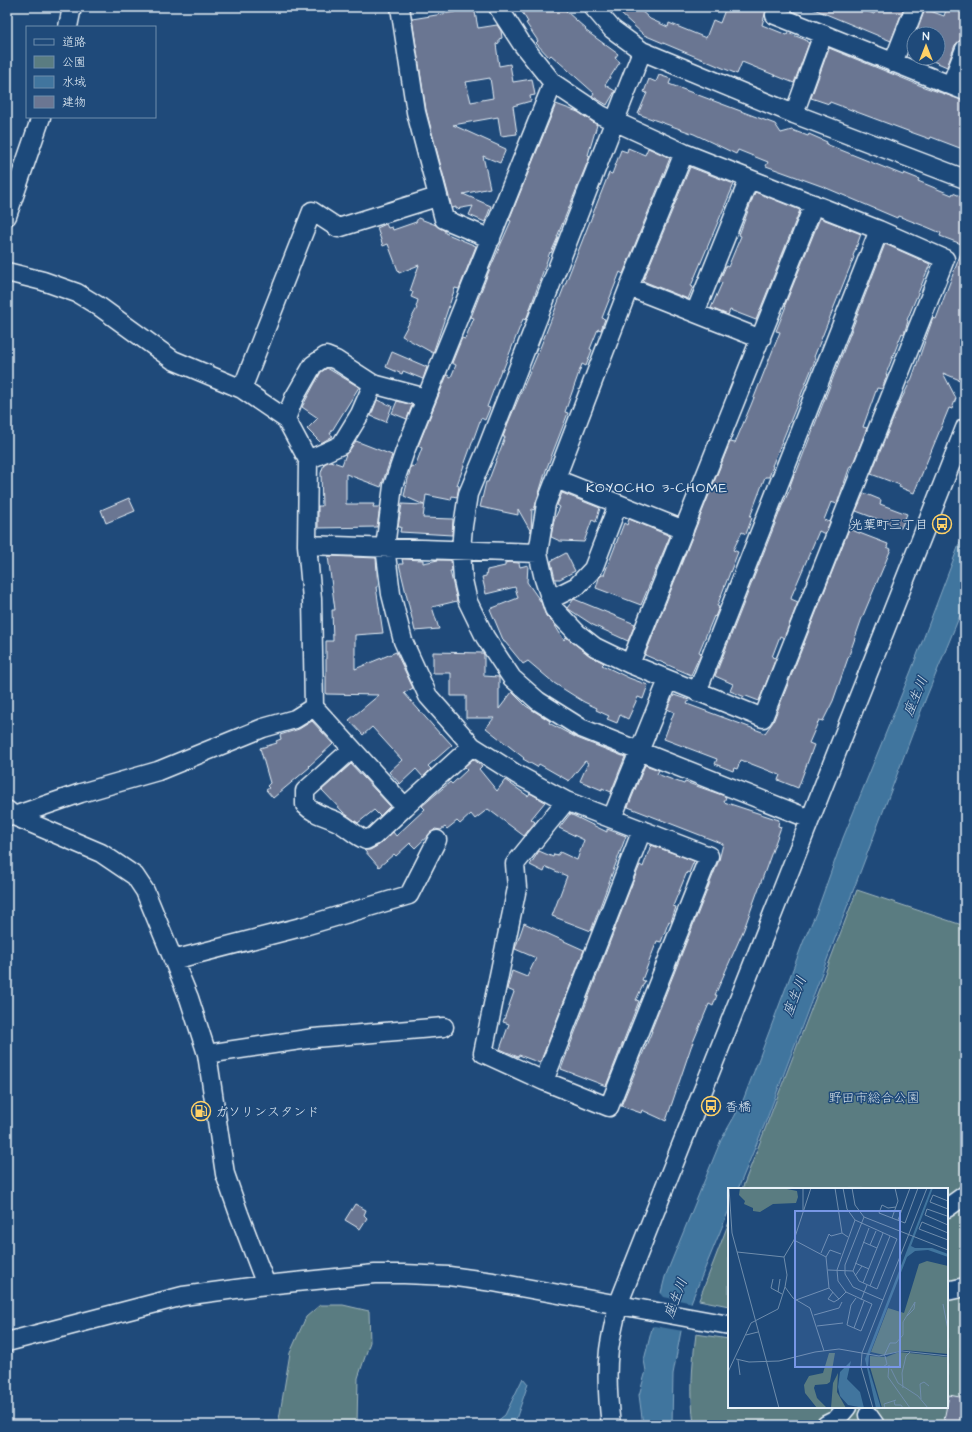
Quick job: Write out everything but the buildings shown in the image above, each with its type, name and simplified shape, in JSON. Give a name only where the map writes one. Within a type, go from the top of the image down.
[{"type":"street","points":[[68,26],[72,7]]},
{"type":"street","points":[[400,7],[416,112],[437,197],[444,219],[491,238]]},
{"type":"street","points":[[498,7],[522,44],[553,83],[589,108],[615,122],[684,153],[879,230],[945,258],[763,718],[630,664],[595,647],[577,633],[554,609],[544,579],[538,553],[546,504],[629,287],[684,153]]},
{"type":"street","points":[[593,7],[612,29],[642,52],[794,114],[965,179]]},
{"type":"street","points":[[778,7],[775,16],[958,88],[965,49]]},
{"type":"street","points":[[893,62],[915,7]]},
{"type":"street","points":[[794,114],[823,34]]},
{"type":"street","points":[[642,52],[468,494],[462,526],[461,550],[463,580],[468,602],[485,637],[512,678],[538,700],[581,728],[810,819]]},
{"type":"street","points":[[553,83],[426,398],[393,486],[385,547],[391,594],[403,641],[428,696],[472,746],[516,774],[566,801],[709,856],[609,1107],[544,1081],[483,1053],[517,888],[515,864],[566,801]]},
{"type":"street","points":[[7,216],[41,118]]},
{"type":"street","points":[[694,313],[749,179]]},
{"type":"street","points":[[242,389],[312,211],[338,228],[437,197]]},
{"type":"street","points":[[630,664],[814,204]]},
{"type":"street","points":[[697,692],[879,230]]},
{"type":"street","points":[[7,272],[43,281],[77,293],[100,307],[173,360],[242,389],[286,419],[308,460],[307,545],[312,599],[314,707],[405,807]]},
{"type":"street","points":[[629,287],[761,339]]},
{"type":"street","points":[[286,419],[294,398],[313,365],[326,356],[336,360],[373,384],[426,398]]},
{"type":"street","points":[[308,460],[341,445],[360,414],[373,384]]},
{"type":"street","points":[[611,1425],[608,1401],[608,1364],[618,1304],[965,428]]},
{"type":"street","points":[[556,479],[684,530]]},
{"type":"street","points":[[551,599],[577,586],[593,569],[618,504]]},
{"type":"street","points":[[307,545],[538,553]]},
{"type":"street","points":[[612,818],[638,750],[668,680]]},
{"type":"street","points":[[11,813],[158,770],[263,728],[296,718],[314,707]]},
{"type":"street","points":[[352,749],[305,791],[305,805],[311,811],[337,822],[360,838],[366,840],[374,836],[472,746]]},
{"type":"street","points":[[11,813],[101,853],[135,876],[145,891],[154,909],[189,998],[207,1054],[225,1174],[266,1284]]},
{"type":"street","points":[[544,1081],[642,830]]},
{"type":"street","points":[[174,960],[301,927],[409,895],[437,840]]},
{"type":"street","points":[[207,1054],[314,1038],[444,1027]]},
{"type":"street","points":[[948,1207],[965,1195]]},
{"type":"street","points":[[7,1342],[183,1296],[266,1284],[375,1274],[426,1275],[493,1282],[618,1304],[728,1326]]},
{"type":"street","points":[[948,1291],[965,1287]]},
{"type":"street","points":[[826,1425],[836,1420],[847,1408]]},
{"type":"green space","name":"野田市総合公園","points":[[857,890],[965,926],[965,1278],[948,1282],[948,1188],[742,1188]]},
{"type":"green space","points":[[728,1225],[728,1306],[699,1300]]},
{"type":"green space","points":[[965,1294],[965,1425],[694,1425],[692,1380],[696,1334],[728,1339],[728,1408],[948,1408],[948,1299]]},
{"type":"green space","points":[[320,1305],[343,1305],[369,1311],[370,1342],[358,1378],[357,1425],[278,1425],[290,1353],[306,1317]]},
{"type":"water","name":"座生川","points":[[965,529],[965,603],[926,698],[766,1121],[738,1188],[728,1188],[728,1212],[681,1331],[673,1374],[672,1425],[643,1425],[639,1395],[646,1371],[644,1360],[665,1277],[721,1140],[742,1103],[804,940],[817,911],[843,838],[911,671]]},
{"type":"water","points":[[523,1378],[528,1384],[514,1425],[492,1425],[505,1415]]},
{"type":"pier","points":[[659,1291],[664,1297],[693,1303],[683,1331],[654,1326],[650,1328]]},
{"type":"place","name":"光葉町三丁目","points":[[942,524]]},
{"type":"place","name":"香橋","points":[[711,1106]]},
{"type":"place","name":"ガソリンスタンド","points":[[201,1111]]},
{"type":"district","name":"KOYOCHO 3-CHOME","points":[[657,487]]}]
